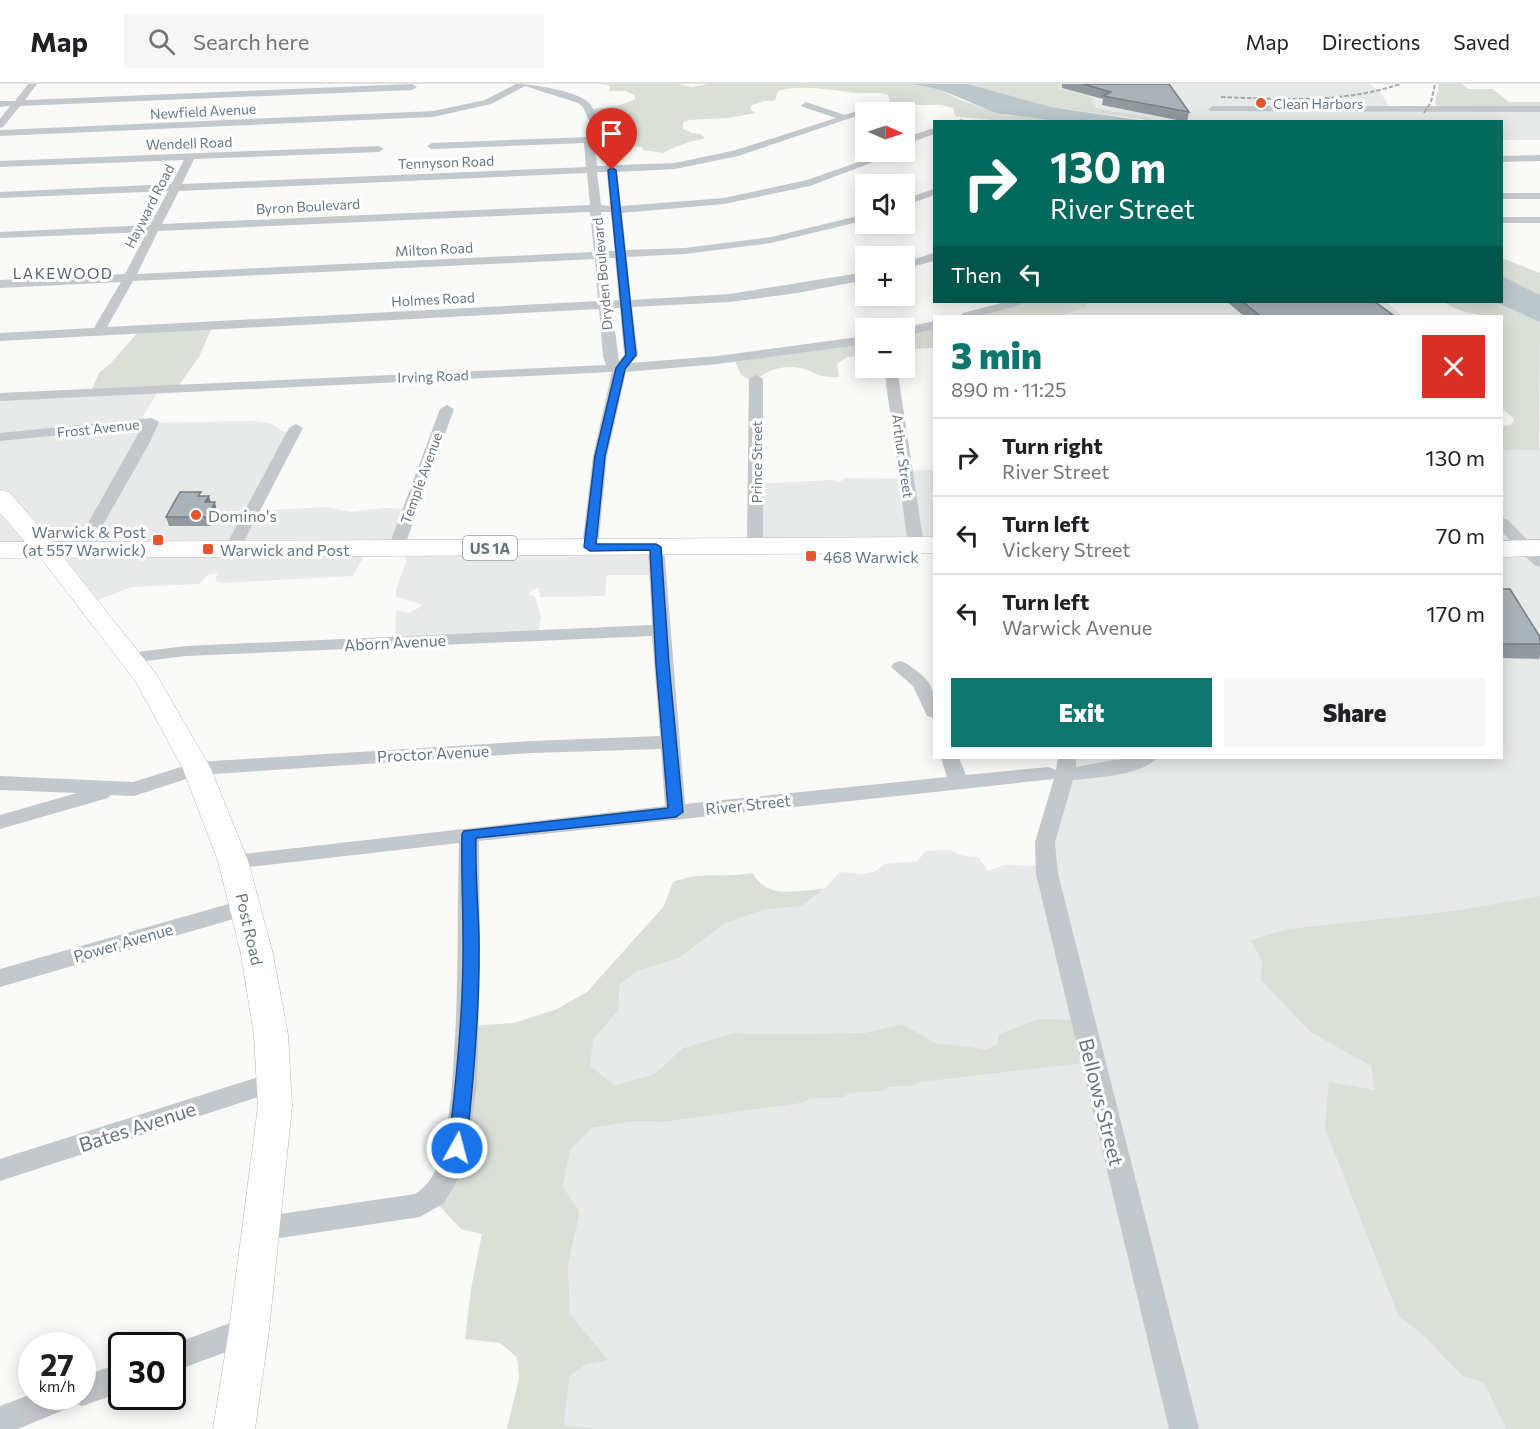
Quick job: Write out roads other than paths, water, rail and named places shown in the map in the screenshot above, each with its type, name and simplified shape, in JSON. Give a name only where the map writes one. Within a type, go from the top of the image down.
[{"type":"main road","name":"Post Road","points":[[0,498],[45,549],[147,680],[197,769],[233,861],[258,954],[271,1035],[275,1106],[249,1330],[234,1429]]},
{"type":"main road","name":"US 1A","points":[[45,549],[925,545]]},
{"type":"main road","points":[[0,550],[45,549]]},
{"type":"street","points":[[0,124],[33,84]]},
{"type":"street","points":[[525,84],[581,101],[587,106],[594,123]]},
{"type":"street","name":"Newfield Avenue","points":[[0,133],[433,114],[472,107],[500,97],[525,84]]},
{"type":"street","points":[[0,104],[411,92],[407,115]]},
{"type":"street","points":[[806,105],[843,117]]},
{"type":"street","points":[[1213,109],[1540,109]]},
{"type":"street","name":"Tennyson Road","points":[[0,195],[593,171],[697,163],[738,153],[855,113]]},
{"type":"street","points":[[915,138],[933,131]]},
{"type":"street","points":[[915,144],[933,137]]},
{"type":"street","name":"Dryden Boulevard","points":[[432,146],[589,140],[609,356],[612,363],[620,368]]},
{"type":"street","name":"Wendell Road","points":[[0,164],[379,149]]},
{"type":"street","name":"Dryden Boulevard","points":[[590,547],[600,456],[620,368],[631,355],[610,150]]},
{"type":"street","name":"Hayward Road","points":[[98,332],[129,278],[191,156]]},
{"type":"street","points":[[1503,159],[1540,158]]},
{"type":"street","name":"Byron Boulevard","points":[[0,235],[596,208],[631,210],[670,207],[724,201],[810,183],[857,162]]},
{"type":"street","name":"Byron Boulevard","points":[[853,164],[860,162]]},
{"type":"street","points":[[915,199],[933,192]]},
{"type":"street","points":[[1503,196],[1540,196]]},
{"type":"street","name":"Milton Road","points":[[0,284],[600,255],[730,246],[804,233],[855,220]]},
{"type":"street","points":[[1503,220],[1540,220]]},
{"type":"street","points":[[915,263],[933,257]]},
{"type":"street","name":"Holmes Road","points":[[0,337],[730,298],[855,278]]},
{"type":"street","points":[[971,315],[1013,303]]},
{"type":"street","points":[[915,329],[933,325]]},
{"type":"street","name":"Irving Road","points":[[0,397],[620,368],[740,358],[855,342]]},
{"type":"street","name":"Arthur Street","points":[[892,378],[925,545]]},
{"type":"street","name":"Prince Street","points":[[755,545],[756,379]]},
{"type":"street","name":"Temple Avenue","points":[[396,548],[447,409]]},
{"type":"street","name":"Frost Avenue","points":[[0,437],[152,422],[143,442],[95,525]]},
{"type":"street","points":[[232,549],[296,428]]},
{"type":"street","points":[[656,547],[660,630],[676,812]]},
{"type":"street","name":"Aborn Avenue","points":[[130,658],[186,651],[660,630]]},
{"type":"street","points":[[900,667],[921,683],[933,710]]},
{"type":"street","name":"Proctor Avenue","points":[[118,789],[134,789],[197,769],[532,747],[669,742]]},
{"type":"street","points":[[950,759],[958,781]]},
{"type":"street","name":"River Street","points":[[233,861],[1060,769],[1123,766],[1143,759]]},
{"type":"street","name":"Bellows Street","points":[[1060,769],[1045,842],[1047,874],[1184,1429]]},
{"type":"street","points":[[0,783],[118,789]]},
{"type":"street","points":[[0,822],[118,789]]},
{"type":"street","points":[[260,1229],[420,1205],[436,1195],[447,1175],[457,1148],[465,1080],[471,936],[468,883],[469,834]]},
{"type":"street","name":"Power Avenue","points":[[0,978],[246,907]]},
{"type":"street","name":"Bates Avenue","points":[[0,1170],[274,1082]]},
{"type":"street","points":[[186,1353],[249,1330]]},
{"type":"street","points":[[0,1421],[29,1410]]},
{"type":"railway","points":[[1221,97],[1311,99],[1356,95],[1400,84]]},
{"type":"railway","points":[[1424,113],[1431,102],[1435,84]]},
{"type":"place","name":"Clean Harbors","points":[[1261,103]]},
{"type":"place","name":"Domino's","points":[[196,515]]},
{"type":"place","name":"Warwick & Post (at 557 Warwick)","points":[[158,540]]},
{"type":"place","name":"Warwick and Post","points":[[208,549]]},
{"type":"place","name":"468 Warwick","points":[[811,556]]},
{"type":"district","name":"LAKEWOOD","points":[[63,273]]}]
